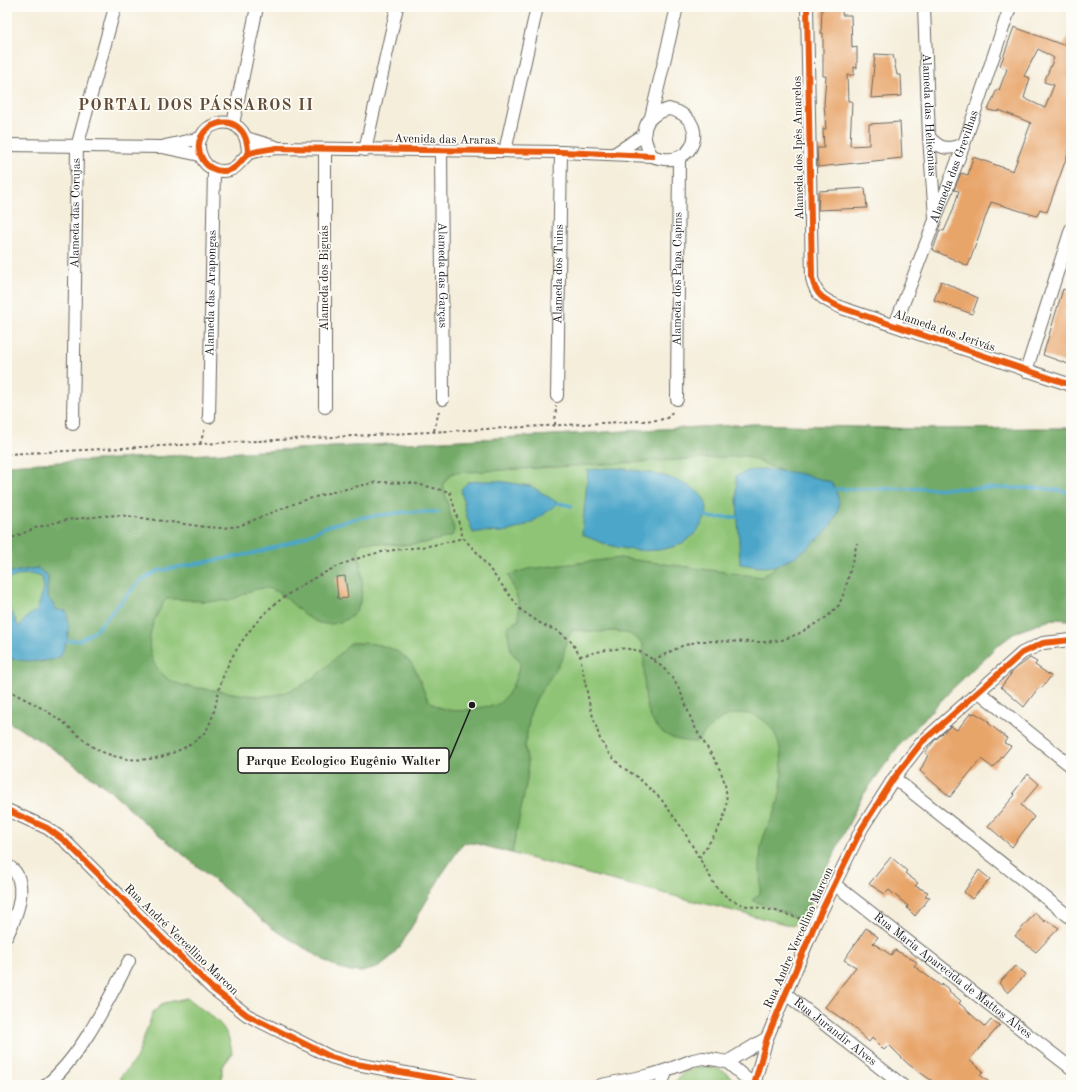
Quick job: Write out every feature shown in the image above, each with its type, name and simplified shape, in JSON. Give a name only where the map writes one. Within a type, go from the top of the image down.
[{"type":"street","name":"Alameda das Corujas","points":[[73,424],[78,147],[115,7]]},
{"type":"street","points":[[233,124],[258,7]]},
{"type":"street","points":[[365,150],[397,7]]},
{"type":"street","points":[[505,151],[537,7]]},
{"type":"street","points":[[651,117],[659,112],[669,109],[679,111],[690,121],[694,135],[693,144],[687,153],[679,158],[669,160],[652,156],[646,145],[644,135],[646,126],[651,117],[677,7]]},
{"type":"street","name":"Alameda dos Ipês Amarelos","points":[[807,7],[812,278],[814,288]]},
{"type":"street","name":"Alameda das Helicônias","points":[[924,7],[929,138],[935,222]]},
{"type":"street","name":"Alameda das Grevilhas","points":[[895,325],[964,144],[1010,7]]},
{"type":"street","points":[[248,154],[246,138],[241,129],[233,124],[224,122],[214,124],[206,129],[200,138],[200,155],[214,170],[231,170],[238,166],[248,154],[277,148]]},
{"type":"street","points":[[614,154],[644,135]]},
{"type":"street","points":[[162,147],[200,138]]},
{"type":"street","points":[[246,138],[277,148]]},
{"type":"street","points":[[929,138],[935,144],[943,148],[952,149],[964,144]]},
{"type":"street","points":[[7,144],[78,147],[162,147],[200,155]]},
{"type":"street","name":"Avenida das Araras","points":[[277,148],[561,152],[652,156]]},
{"type":"street","name":"Alameda dos Biguás","points":[[324,149],[325,406]]},
{"type":"street","name":"Alameda das Garças","points":[[441,151],[443,399]]},
{"type":"street","name":"Alameda dos Tuins","points":[[557,396],[561,152]]},
{"type":"street","name":"Alameda dos Papa Capins","points":[[677,399],[679,158]]},
{"type":"street","name":"Alameda das Arapongas","points":[[209,417],[214,170]]},
{"type":"street","points":[[1026,371],[1071,229]]},
{"type":"street","name":"Alameda dos Jerivás","points":[[814,288],[826,301],[836,305],[1026,371],[1071,385]]},
{"type":"street","name":"Rua Andre Vercellino Marcon","points":[[754,1085],[767,1038],[815,924],[862,828],[894,778],[922,742],[1022,653],[1043,643],[1071,640]]},
{"type":"street","points":[[979,692],[1071,766]]},
{"type":"street","points":[[894,778],[1071,918]]},
{"type":"street","name":"Rua André Vercellino Marcon","points":[[7,810],[47,828],[65,841],[212,988],[246,1015],[331,1057],[351,1063],[471,1085]]},
{"type":"street","points":[[7,865],[16,873],[20,886],[15,919],[7,936]]},
{"type":"street","name":"Rua Maria Aparecida de Mattos Alves","points":[[834,884],[1071,1068]]},
{"type":"street","points":[[46,1085],[57,1076],[97,1021],[129,961]]},
{"type":"street","name":"Rua Jurandir Alves","points":[[786,994],[902,1085]]},
{"type":"street","points":[[727,1062],[767,1038]]},
{"type":"street","points":[[601,1085],[651,1075],[703,1058],[727,1062],[754,1085]]},
{"type":"street","points":[[661,1085],[668,1070]]},
{"type":"path","points":[[555,425],[557,396]]},
{"type":"path","points":[[434,431],[443,399]]},
{"type":"path","points":[[7,454],[659,420],[672,414],[677,399]]},
{"type":"path","points":[[200,444],[209,417]]},
{"type":"path","points":[[7,540],[38,527],[66,520],[102,516],[120,515],[206,527],[222,528],[239,526],[306,500],[377,482],[413,484],[450,492],[463,538],[475,550],[521,610],[543,624],[558,631],[571,641],[580,656],[590,707],[600,739],[609,754],[622,767],[636,776],[661,799],[682,828],[716,887],[728,898],[743,905],[776,911],[815,924]]},
{"type":"path","points":[[7,690],[50,714],[99,751],[133,759],[150,760],[166,757],[195,742],[206,731],[214,716],[221,681],[229,664],[253,627],[275,604],[321,574],[362,557],[378,553],[432,546],[463,538]]},
{"type":"path","points":[[653,660],[682,646],[699,641],[765,642],[782,640],[798,634],[827,617],[839,605],[845,590],[857,543]]},
{"type":"path","points":[[580,656],[606,650],[638,652],[653,660],[666,671],[676,684],[696,730],[723,774],[727,791],[726,808],[720,824],[700,858]]},
{"type":"green space","points":[[755,424],[919,429],[1071,428],[1071,620],[1053,619],[1016,632],[997,646],[952,689],[900,744],[861,798],[806,913],[793,926],[595,876],[474,843],[463,843],[442,874],[401,945],[390,958],[376,968],[361,972],[344,970],[329,963],[272,928],[145,823],[108,789],[49,746],[7,721],[7,465]]},
{"type":"green space","points":[[755,424],[919,429],[1071,428],[1071,620],[1053,619],[1016,632],[997,646],[952,689],[900,744],[861,798],[806,913],[799,919],[752,900],[760,894],[760,859],[762,842],[778,803],[782,778],[780,751],[777,738],[771,727],[761,719],[749,714],[732,714],[719,720],[696,742],[676,739],[662,732],[653,722],[648,709],[645,694],[643,644],[630,634],[614,631],[598,632],[572,630],[566,642],[563,658],[536,699],[530,714],[525,747],[528,764],[527,780],[512,853],[474,843],[463,843],[442,874],[401,945],[390,958],[376,968],[361,972],[344,970],[329,963],[272,928],[145,823],[108,789],[49,746],[7,721],[7,658],[43,662],[57,610],[47,596],[48,576],[37,568],[7,573],[7,465]],"holes":[[[746,456],[781,471],[831,482],[805,549],[776,566],[762,577],[620,558],[528,569],[508,575],[518,600],[519,620],[507,627],[511,652],[521,662],[507,696],[495,705],[455,711],[435,705],[427,697],[418,675],[406,658],[398,652],[381,645],[351,643],[314,678],[296,688],[270,696],[245,695],[175,683],[168,679],[160,671],[154,663],[151,654],[149,645],[150,635],[156,616],[166,599],[224,601],[233,599],[256,589],[265,588],[275,591],[311,619],[321,623],[333,624],[347,619],[359,606],[361,597],[362,576],[358,548],[363,542],[402,545],[425,543],[452,536],[454,530],[443,484],[452,473]]]},
{"type":"green space","points":[[187,998],[211,1015],[223,1027],[227,1034],[232,1054],[222,1067],[222,1085],[123,1085],[120,1077],[136,1059],[153,1012],[164,1003]]},
{"type":"green space","points":[[697,1067],[716,1068],[725,1072],[738,1085],[672,1085],[683,1073]]},
{"type":"water","points":[[618,468],[665,476],[694,489],[703,498],[707,509],[706,515],[697,531],[686,541],[673,547],[658,550],[625,549],[609,545],[582,534],[588,470]]},
{"type":"water","points":[[764,469],[797,473],[831,482],[839,505],[837,514],[832,524],[806,549],[777,565],[758,567],[740,564],[736,476],[748,471]]},
{"type":"water","points":[[498,481],[531,486],[558,503],[539,518],[517,529],[502,532],[473,533],[466,514],[461,489],[468,482]]},
{"type":"water","points":[[37,568],[48,576],[47,596],[57,610],[66,611],[68,618],[68,634],[65,645],[60,657],[47,661],[7,658],[7,603],[19,627],[28,616],[37,611],[44,588],[42,577],[24,574],[7,580],[7,573]]},
{"type":"building","points":[[822,7],[843,7],[842,15],[851,15],[852,48],[857,47],[857,68],[854,67],[854,75],[847,75],[848,101],[852,101],[850,146],[869,145],[869,124],[900,122],[902,158],[818,167],[817,148],[824,148],[823,129],[826,129],[824,104],[826,76],[823,76],[823,33],[821,33]]},
{"type":"building","points":[[1014,27],[1063,45],[1071,30],[1071,145],[1047,212],[1040,209],[1037,216],[991,202],[968,266],[933,250],[940,230],[944,231],[952,213],[959,191],[954,190],[961,173],[968,175],[973,157],[1013,171],[1031,123],[999,110],[998,112],[988,110],[997,89],[999,90],[1007,69],[1000,66]],"holes":[[[1038,49],[1054,58],[1044,82],[1054,85],[1045,108],[1024,98],[1030,78],[1024,76]]]},
{"type":"building","points":[[875,54],[893,55],[897,75],[901,75],[902,96],[871,98]]},
{"type":"building","points":[[865,188],[867,208],[818,210],[819,191]]},
{"type":"building","points":[[941,281],[978,298],[972,314],[934,300]]},
{"type":"building","points":[[1063,289],[1071,292],[1071,356],[1068,364],[1043,355]]},
{"type":"building","points":[[345,576],[348,598],[338,599],[336,577]]},
{"type":"building","points":[[1030,658],[1037,662],[1035,665],[1051,676],[1042,688],[1039,687],[1024,707],[1001,687],[1013,671]]},
{"type":"building","points":[[975,713],[990,722],[988,723],[1007,738],[1004,743],[1011,746],[993,768],[981,759],[950,797],[920,771],[928,755],[925,753],[934,741],[951,726],[957,730],[970,714]]},
{"type":"building","points":[[1028,774],[1039,784],[1021,805],[1034,817],[1012,847],[988,826],[1015,795],[1013,793]]},
{"type":"building","points":[[891,857],[907,871],[905,873],[918,883],[915,886],[928,892],[925,896],[930,897],[915,916],[907,908],[908,906],[889,890],[885,894],[869,884]]},
{"type":"building","points":[[979,870],[990,879],[972,899],[964,892]]},
{"type":"building","points":[[1035,913],[1045,922],[1046,920],[1059,928],[1036,952],[1015,936]]},
{"type":"building","points":[[866,928],[878,937],[873,943],[891,955],[895,950],[917,962],[914,966],[941,986],[942,984],[950,990],[949,991],[961,1001],[959,1003],[985,1027],[991,1020],[1000,1025],[969,1060],[983,1071],[980,1075],[993,1085],[938,1085],[908,1064],[889,1045],[884,1050],[872,1038],[869,1042],[851,1025],[825,1007],[856,967],[844,960]]},
{"type":"building","points":[[1015,966],[1026,974],[1008,993],[999,983]]},
{"type":"waterway","points":[[835,489],[1041,488],[1071,492]]},
{"type":"waterway","points":[[558,503],[572,506]]},
{"type":"waterway","points":[[67,641],[80,640],[95,631],[139,582],[157,571],[255,553],[296,541],[325,527],[357,518],[406,512],[439,512]]},
{"type":"waterway","points":[[705,515],[711,518],[738,517]]},
{"type":"cycle path","points":[[807,7],[812,278],[816,290],[826,300],[842,308],[1071,385]]},
{"type":"cycle path","points":[[248,154],[245,137],[238,127],[228,123],[218,124],[208,128],[201,137],[199,147],[203,160],[212,168],[223,171],[234,168],[249,154],[257,151],[277,148],[561,152],[652,156]]},
{"type":"cycle path","points":[[754,1085],[767,1038],[815,924],[862,828],[894,778],[922,742],[1022,653],[1043,643],[1071,640]]},
{"type":"cycle path","points":[[7,810],[47,828],[65,841],[212,988],[247,1015],[331,1057],[351,1063],[471,1085]]},
{"type":"place","name":"Parque Ecologico Eugênio Walter","points":[[472,705]]},
{"type":"district","name":"PORTAL DOS PÁSSAROS II","points":[[196,106]]}]
